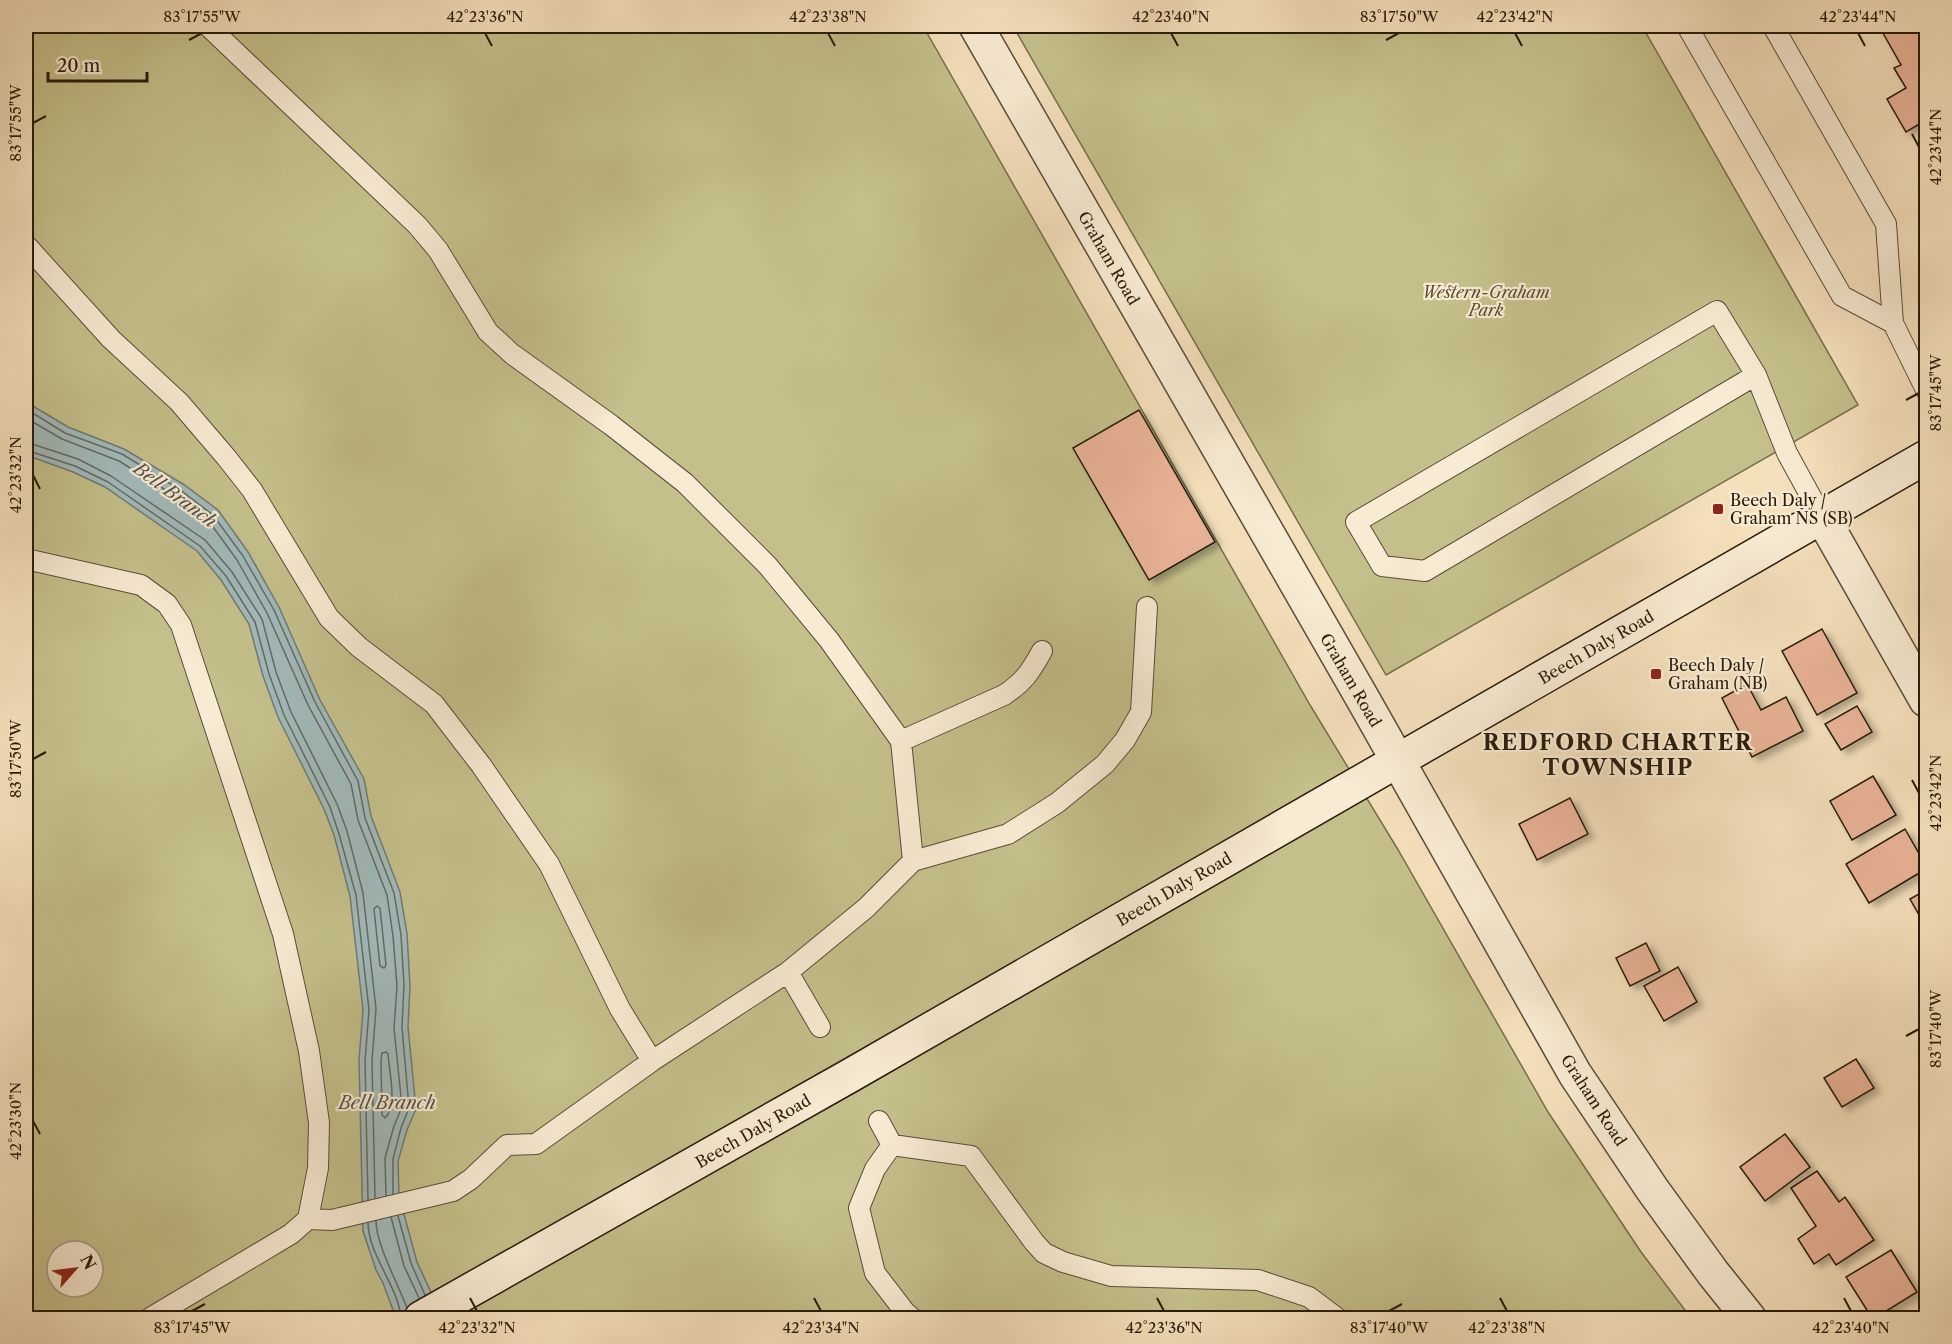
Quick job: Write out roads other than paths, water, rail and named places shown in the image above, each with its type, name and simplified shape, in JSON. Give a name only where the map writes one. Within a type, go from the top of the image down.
[{"type":"main road","name":"Graham Road","points":[[975,26],[1575,1074],[1652,1189],[1749,1318]]},
{"type":"main road","name":"Beech Daly Road","points":[[421,1318],[1397,762],[1926,457]]},
{"type":"main road","points":[[1822,517],[1926,700]]},
{"type":"lane","points":[[208,26],[417,225],[438,250],[488,332],[512,354],[611,425],[685,483],[768,566],[829,640],[901,741],[913,861]]},
{"type":"lane","points":[[1687,26],[1842,296],[1893,323]]},
{"type":"lane","points":[[1773,26],[1886,224],[1893,323],[1926,390]]},
{"type":"lane","points":[[26,245],[111,339],[180,402],[226,457],[252,490],[329,618],[359,647],[434,704],[481,765],[549,864],[620,1009],[652,1061]]},
{"type":"lane","points":[[1756,375],[1425,571],[1382,566],[1356,522],[1718,311],[1756,375],[1787,453],[1822,517]]},
{"type":"lane","points":[[26,560],[141,585],[167,604],[181,625],[283,934],[309,1051],[319,1123],[318,1168],[308,1219],[291,1234],[150,1318]]},
{"type":"lane","points":[[308,1219],[332,1220],[453,1191],[471,1179],[507,1145],[536,1144],[652,1061],[788,972],[866,908],[913,861],[1008,834],[1058,803],[1105,764],[1125,740],[1141,712],[1148,607]]},
{"type":"lane","points":[[901,741],[1004,695],[1019,685],[1028,675],[1042,651]]},
{"type":"lane","points":[[788,972],[820,1027]]},
{"type":"lane","points":[[879,1121],[892,1145]]},
{"type":"lane","points":[[892,1145],[875,1169],[859,1208],[875,1273],[912,1318]]},
{"type":"lane","points":[[892,1145],[971,1156],[1034,1242],[1044,1253],[1063,1262],[1111,1276],[1258,1280],[1309,1297],[1337,1318]]},
{"type":"water","name":"Bell Branch","points":[[26,402],[68,427],[124,449],[183,484],[218,510],[248,552],[279,607],[320,700],[364,779],[371,816],[400,892],[407,934],[410,986],[408,1027],[416,1109],[398,1161],[399,1196],[417,1262],[443,1318],[396,1318],[363,1231],[359,1060],[363,1010],[350,896],[334,835],[324,809],[278,717],[263,676],[249,624],[221,580],[197,551],[105,487],[73,472],[26,455]]},
{"type":"place","name":"Beech Daly / Graham NS (SB)","points":[[1718,509]]},
{"type":"place","name":"Beech Daly / Graham (NB)","points":[[1656,674]]},
{"type":"district","name":"REDFORD CHARTER TOWNSHIP","points":[[1618,754]]},
{"type":"park label","name":"Western-Graham Park","points":[[1486,301]]}]
